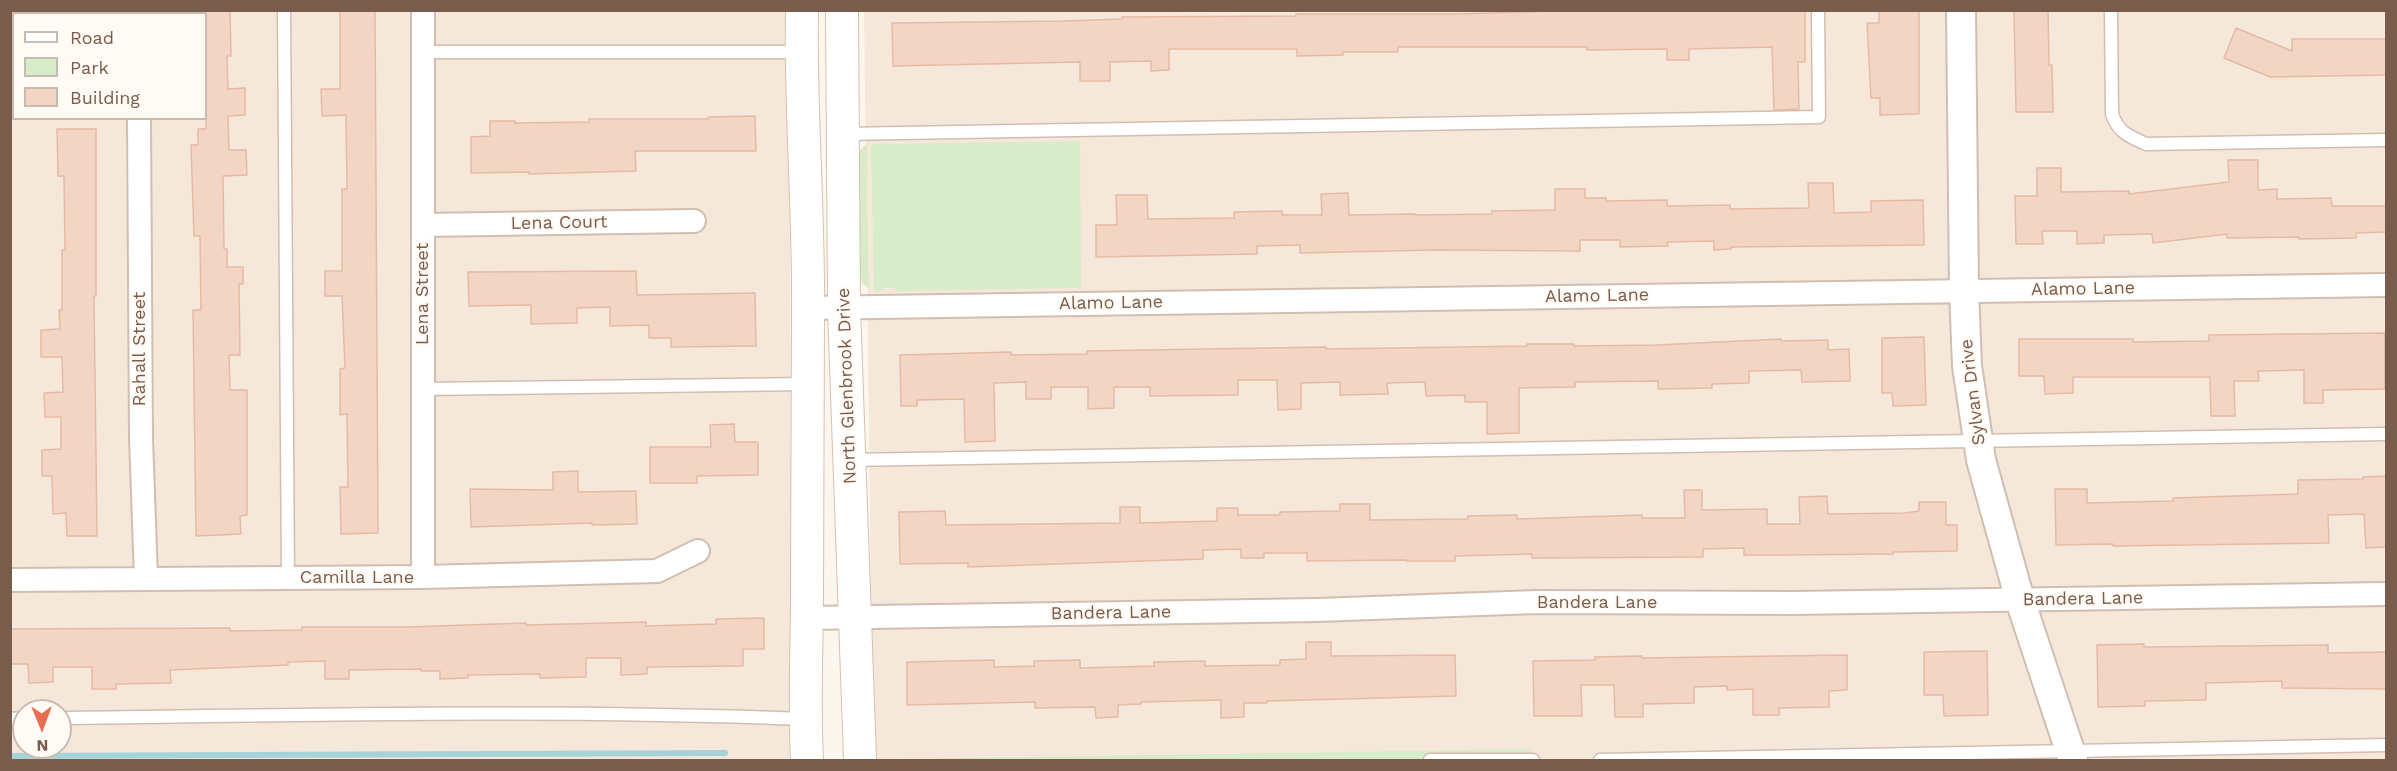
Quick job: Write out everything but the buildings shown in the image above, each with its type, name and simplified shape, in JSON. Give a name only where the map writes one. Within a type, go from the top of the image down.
[{"type":"main road","name":"North Glenbrook Drive","points":[[802,10],[801,52],[808,211],[805,719],[807,760]]},
{"type":"main road","name":"North Glenbrook Drive","points":[[842,10],[844,309],[860,760]]},
{"type":"street","name":"Lena Street","points":[[423,10],[423,577]]},
{"type":"street","name":"Sylvan Drive","points":[[1961,10],[1967,366],[1981,460],[2020,600],[2071,755]]},
{"type":"street","name":"Rahall Street","points":[[139,120],[141,438],[146,579]]},
{"type":"street","name":"Lena Court","points":[[423,225],[694,221]]},
{"type":"street","name":"Alamo Lane","points":[[808,309],[2386,285]]},
{"type":"street","name":"Camilla Lane","points":[[10,580],[423,577],[657,571],[698,551]]},
{"type":"street","name":"Bandera Lane","points":[[807,618],[1318,610],[1536,602],[1794,603],[2386,594]]},
{"type":"lane","points":[[284,10],[288,578]]},
{"type":"lane","points":[[842,134],[1819,117],[1818,10]]},
{"type":"lane","points":[[2111,10],[2112,114],[2116,126],[2124,135],[2146,144],[2386,140]]},
{"type":"lane","points":[[423,52],[801,52]]},
{"type":"lane","points":[[423,388],[807,384]]},
{"type":"lane","points":[[849,460],[2386,434]]},
{"type":"lane","points":[[72,718],[442,714],[805,719]]},
{"type":"lane","points":[[1600,760],[2071,755],[2386,745]]},
{"type":"lane","points":[[1431,760],[1533,760]]},
{"type":"shaded area","points":[[10,11],[789,11],[792,760],[11,760]]},
{"type":"shaded area","points":[[864,11],[2386,11],[2386,760],[873,760]]},
{"type":"green space","points":[[1080,141],[1081,288],[895,291],[895,288],[884,288],[884,291],[874,291],[871,144]]},
{"type":"green space","points":[[867,144],[870,289],[859,276],[858,259],[861,248],[857,248],[857,153]]},
{"type":"green space","points":[[1532,749],[1532,760],[882,760],[899,759]]},
{"type":"waterway","points":[[10,756],[725,753]]}]
